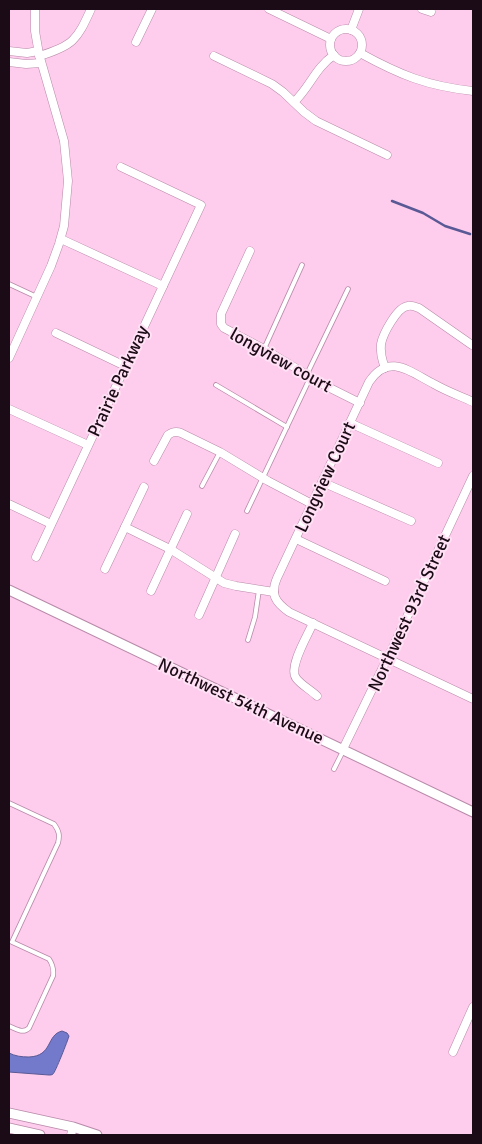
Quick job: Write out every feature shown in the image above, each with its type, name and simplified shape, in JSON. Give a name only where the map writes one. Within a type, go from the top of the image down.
[{"type":"street","points":[[9,358],[51,266],[61,239],[68,181],[64,141],[39,56],[35,31],[35,9]]},
{"type":"street","points":[[9,62],[26,64],[39,56],[66,46],[75,39],[92,9]]},
{"type":"street","points":[[136,42],[152,9]]},
{"type":"street","points":[[269,9],[332,39]]},
{"type":"street","points":[[351,30],[359,9]]},
{"type":"street","points":[[422,9],[431,12]]},
{"type":"street","points":[[347,29],[351,30],[360,37],[362,48],[357,57],[343,60],[334,55],[330,44],[337,32],[347,29]]},
{"type":"street","points":[[9,51],[39,56]]},
{"type":"street","points":[[360,53],[400,74],[418,81],[441,87],[473,91]]},
{"type":"street","points":[[294,102],[302,94],[319,68],[334,55]]},
{"type":"street","points":[[214,56],[272,84],[316,121],[387,155]]},
{"type":"street","name":"Prairie Parkway","points":[[36,557],[201,205],[121,167]]},
{"type":"street","points":[[61,239],[163,286]]},
{"type":"street","name":"longview court","points":[[250,251],[221,314],[221,324],[229,331],[264,349],[324,385],[360,403]]},
{"type":"street","points":[[472,345],[419,308],[407,306],[402,308],[396,315],[384,334],[381,352],[385,368],[403,367],[435,385],[473,402]]},
{"type":"street","points":[[56,333],[125,366]]},
{"type":"street","name":"Longview Court","points":[[274,592],[274,584],[350,422],[374,376],[385,368]]},
{"type":"street","points":[[9,409],[88,445]]},
{"type":"street","name":"longview court","points":[[350,422],[438,463]]},
{"type":"street","name":"longview court","points":[[154,461],[168,435],[176,432],[220,452],[312,504]]},
{"type":"street","name":"Northwest 93rd Street","points":[[344,749],[473,476]]},
{"type":"street","name":"longview court","points":[[322,482],[411,522]]},
{"type":"street","points":[[104,569],[144,487]]},
{"type":"street","points":[[9,504],[51,524]]},
{"type":"street","points":[[151,591],[187,514]]},
{"type":"street","points":[[125,527],[170,549],[224,582],[236,586],[274,592],[279,605],[289,612],[473,699]]},
{"type":"street","points":[[199,615],[235,534]]},
{"type":"street","name":"longview court","points":[[296,539],[385,580]]},
{"type":"street","name":"Northwest 54th Avenue","points":[[9,590],[473,812]]},
{"type":"street","points":[[313,623],[296,661],[294,673],[296,678],[317,696]]},
{"type":"street","points":[[453,1052],[473,1007]]},
{"type":"street","points":[[9,1113],[72,1131],[98,1135]]},
{"type":"street","points":[[9,1128],[40,1135]]},
{"type":"lane","points":[[264,349],[302,265]]},
{"type":"lane","points":[[9,284],[37,297]]},
{"type":"lane","points":[[247,511],[287,427],[348,289]]},
{"type":"lane","points":[[216,384],[287,427]]},
{"type":"lane","points":[[202,486],[220,452]]},
{"type":"lane","points":[[248,640],[255,617],[259,590]]},
{"type":"lane","points":[[334,769],[344,749]]},
{"type":"lane","points":[[9,803],[54,824],[59,836],[58,843],[10,941],[49,959],[53,964],[54,971],[29,1028],[26,1031],[22,1031],[9,1026]]},
{"type":"water","points":[[62,1031],[69,1036],[53,1074],[9,1072],[9,1053],[23,1057],[37,1056],[46,1049],[57,1033]]},
{"type":"waterway","points":[[392,201],[423,213],[445,226],[470,234]]}]
